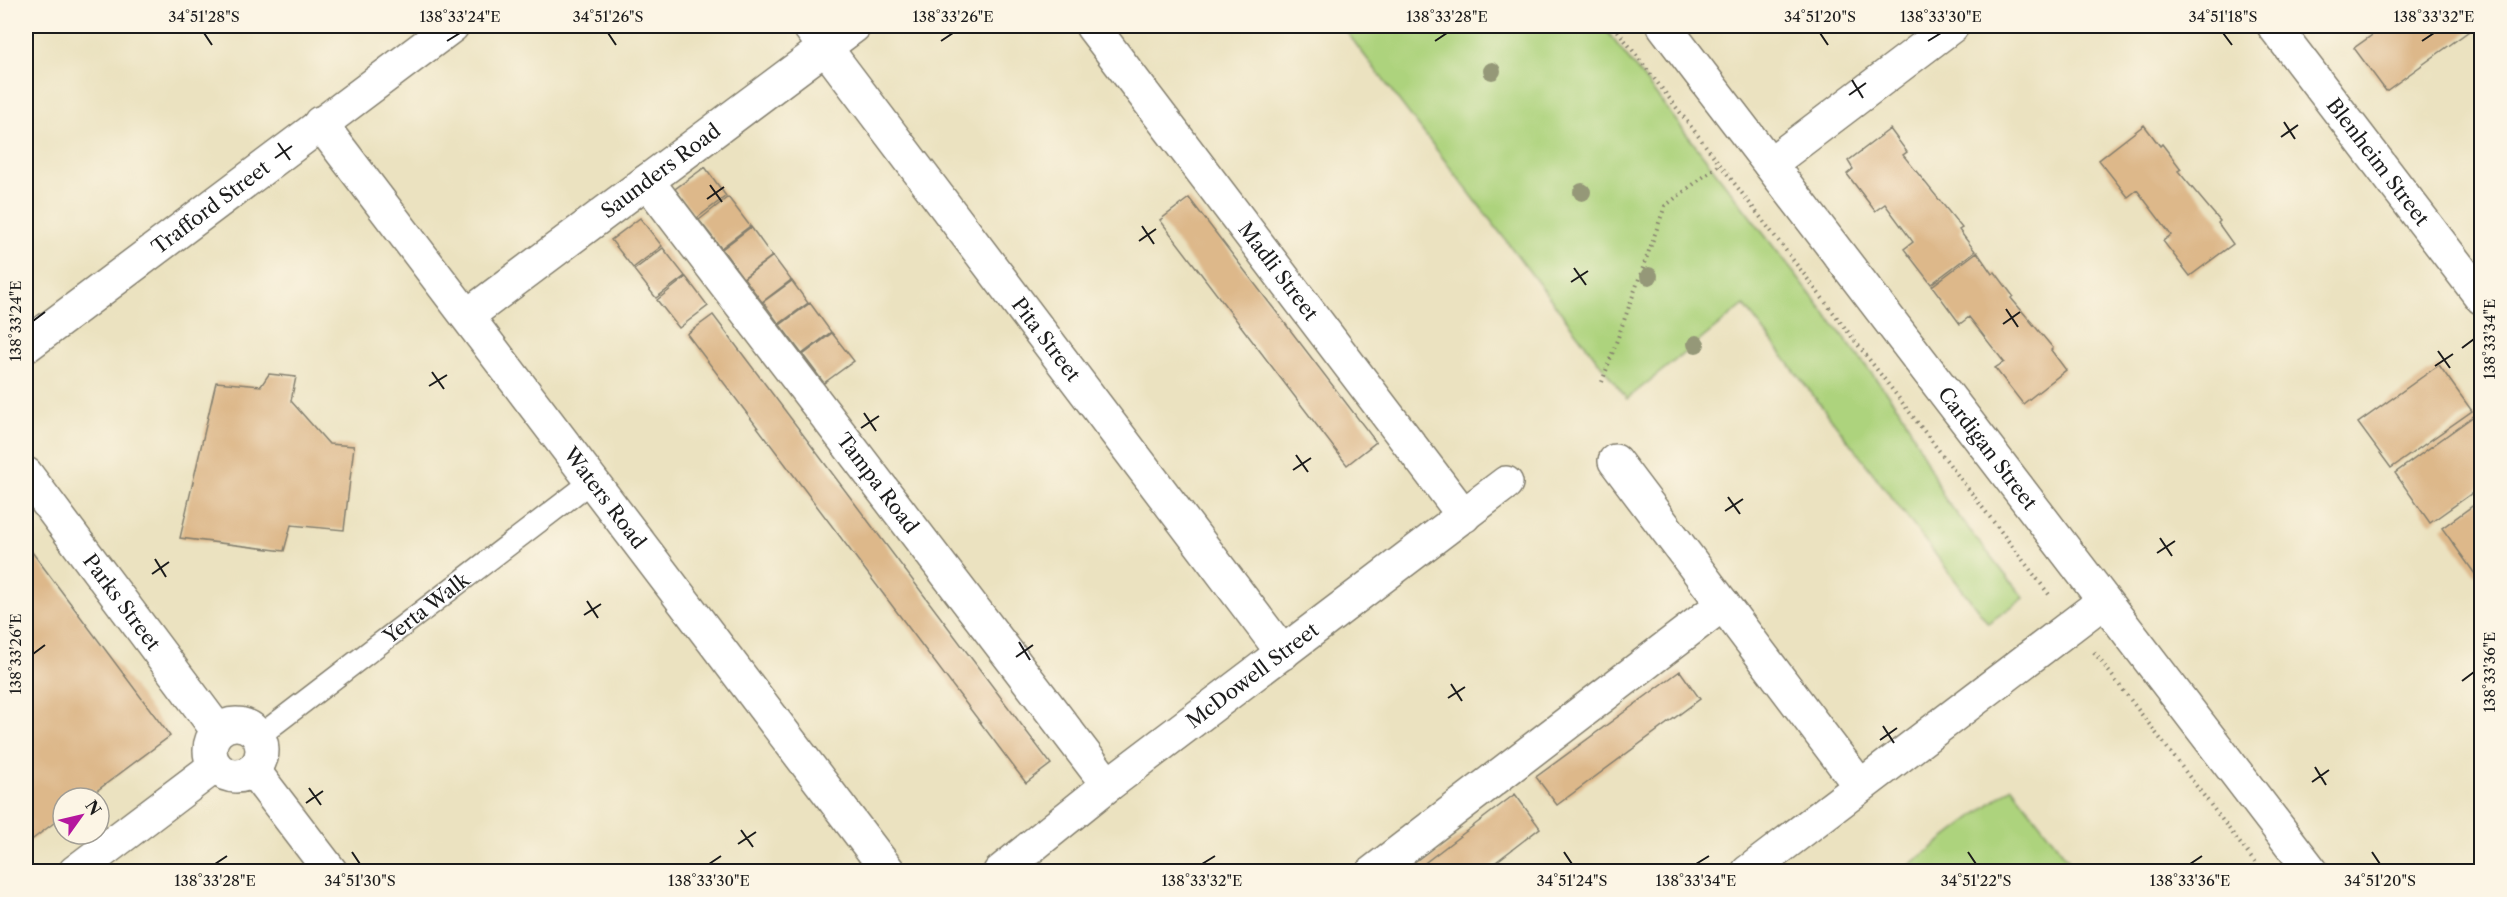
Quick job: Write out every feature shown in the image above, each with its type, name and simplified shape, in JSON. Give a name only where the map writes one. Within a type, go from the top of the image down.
[{"type":"street","name":"Trafford Street","points":[[26,346],[452,26]]},
{"type":"street","name":"Saunders Road","points":[[467,316],[647,182],[817,36],[854,26]]},
{"type":"street","name":"Madli Street","points":[[1092,26],[1464,516]]},
{"type":"street","name":"Cardigan Street","points":[[1664,26],[2312,872]]},
{"type":"street","points":[[1770,164],[1952,26]]},
{"type":"street","name":"Blenheim Street","points":[[2274,26],[2481,298]]},
{"type":"street","name":"Pita Street","points":[[817,36],[1283,653]]},
{"type":"street","name":"Waters Road","points":[[321,123],[889,872]]},
{"type":"street","name":"Tampa Road","points":[[647,182],[1108,785]]},
{"type":"street","points":[[1616,461],[1860,786]]},
{"type":"street","name":"Parks Street","points":[[26,474],[218,731]]},
{"type":"street","name":"McDowell Street","points":[[1000,872],[1108,785],[1506,483]]},
{"type":"street","points":[[1748,872],[2104,601]]},
{"type":"street","points":[[1373,872],[1723,604]]},
{"type":"street","points":[[239,724],[250,728],[258,736],[262,748],[260,760],[253,770],[243,776],[230,776],[215,766],[210,750],[212,739],[218,731],[227,725],[239,724]]},
{"type":"street","points":[[75,872],[215,766]]},
{"type":"street","points":[[253,770],[331,872]]},
{"type":"lane","name":"Yerta Walk","points":[[258,736],[592,481]]},
{"type":"path","points":[[1614,26],[2262,872]]},
{"type":"path","points":[[1602,382],[1665,206],[1720,164]]},
{"type":"green space","points":[[1342,26],[1603,26],[1903,414],[1945,499],[2024,598],[1988,623],[1744,305],[1627,399]]},
{"type":"green space","points":[[2012,787],[2077,871],[1902,871]]},
{"type":"building","points":[[2385,26],[2476,26],[2386,91],[2354,48]]},
{"type":"building","points":[[2144,125],[2160,146],[2162,144],[2181,169],[2178,171],[2220,221],[2218,223],[2233,244],[2190,276],[2163,241],[2171,235],[2137,190],[2128,197],[2099,160]]},
{"type":"building","points":[[1890,129],[1907,152],[1903,155],[1962,228],[1959,230],[1975,251],[1931,284],[1904,249],[1913,242],[1885,204],[1875,211],[1847,174],[1853,169],[1848,161]]},
{"type":"building","points":[[705,167],[726,196],[697,218],[675,189]]},
{"type":"building","points":[[728,197],[750,226],[721,248],[699,220]]},
{"type":"building","points":[[1189,198],[1376,442],[1347,465],[1160,220]]},
{"type":"building","points":[[640,218],[662,246],[633,268],[611,240]]},
{"type":"building","points":[[751,227],[772,256],[743,278],[722,249]]},
{"type":"building","points":[[663,248],[685,276],[656,298],[634,270]]},
{"type":"building","points":[[1977,252],[1992,274],[1995,272],[2013,296],[2011,298],[2053,348],[2051,350],[2066,370],[2023,404],[1995,368],[2004,362],[1969,317],[1960,324],[1932,286]]},
{"type":"building","points":[[773,256],[791,280],[762,302],[744,278]]},
{"type":"building","points":[[686,277],[708,306],[679,328],[657,300]]},
{"type":"building","points":[[792,281],[808,303],[779,324],[763,302]]},
{"type":"building","points":[[810,303],[831,332],[802,354],[780,325]]},
{"type":"building","points":[[713,315],[1051,764],[1026,783],[687,334]]},
{"type":"building","points":[[832,333],[854,361],[824,383],[803,355]]},
{"type":"building","points":[[2439,365],[2472,411],[2391,468],[2358,423]]},
{"type":"building","points":[[269,374],[296,377],[291,401],[329,444],[354,446],[344,530],[291,525],[284,551],[180,538],[216,382],[261,386]]},
{"type":"building","points":[[2478,413],[2482,417],[2482,486],[2430,523],[2395,473]]},
{"type":"building","points":[[2482,499],[2482,570],[2475,574],[2442,528]]},
{"type":"building","points":[[26,544],[170,736],[103,786],[51,786],[51,825],[29,842],[26,837]]},
{"type":"building","points":[[1680,671],[1700,699],[1557,805],[1536,777]]},
{"type":"building","points":[[1515,794],[1540,828],[1483,872],[1413,872]]}]
